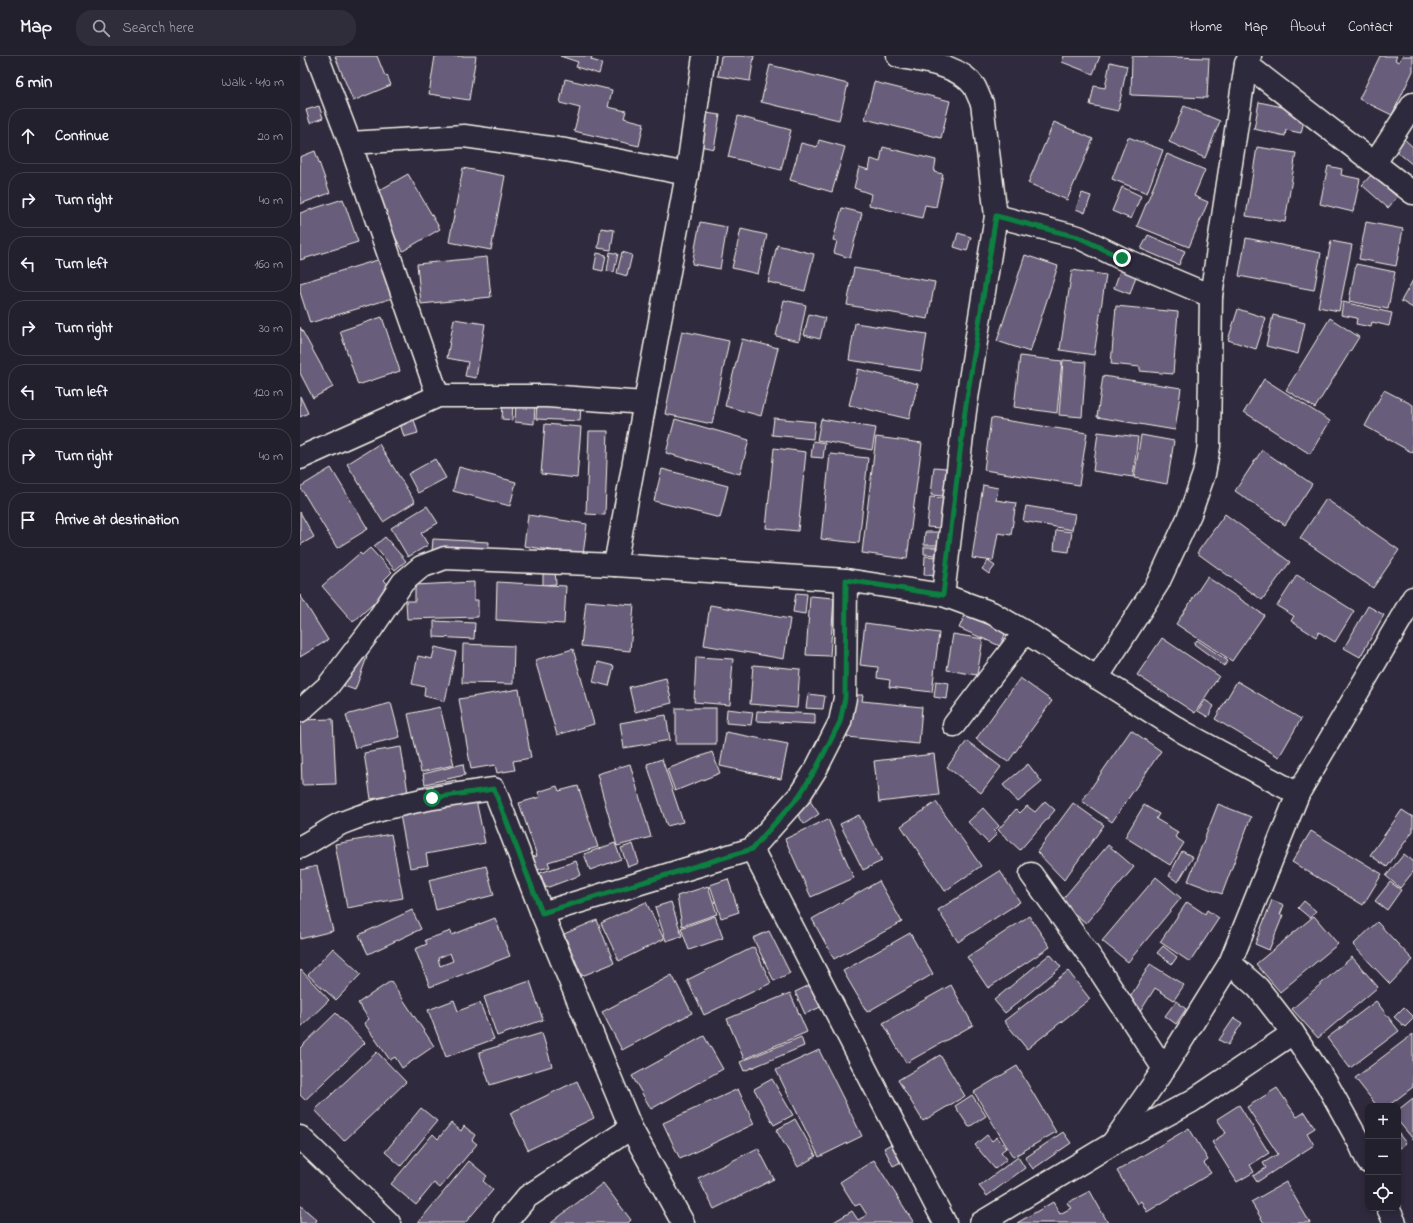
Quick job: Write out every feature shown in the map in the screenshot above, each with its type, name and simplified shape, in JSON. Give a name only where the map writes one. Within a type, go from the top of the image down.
[{"type":"street","points":[[318,56],[350,143],[438,396]]},
{"type":"street","points":[[615,565],[687,174],[704,56]]},
{"type":"street","points":[[898,56],[949,68],[963,76],[974,86],[982,103],[996,216],[965,411],[943,595]]},
{"type":"street","points":[[1097,678],[1158,583],[1190,514],[1204,474],[1209,446],[1210,296],[1248,60],[1413,193]]},
{"type":"street","points":[[1375,163],[1413,104]]},
{"type":"street","points":[[350,143],[464,136],[565,150],[687,174]]},
{"type":"street","points":[[996,216],[1078,237],[1122,258],[1210,296]]},
{"type":"street","points":[[300,458],[438,396],[547,396],[645,403]]},
{"type":"street","points":[[300,710],[328,686],[370,631],[403,582],[421,567],[445,558],[615,565],[846,580],[943,595],[992,613],[1025,632],[1183,732],[1298,794]]},
{"type":"street","points":[[542,913],[752,849],[799,796],[816,769],[840,722],[845,698],[846,580]]},
{"type":"street","points":[[1112,1144],[1164,1069],[1230,963],[1298,794],[1413,598]]},
{"type":"street","points":[[954,725],[1025,632]]},
{"type":"street","points":[[300,847],[342,823],[378,811],[432,798],[494,789],[542,913],[631,1128],[683,1223]]},
{"type":"street","points":[[752,849],[945,1223]]},
{"type":"street","points":[[1031,874],[1094,962],[1164,1069]]},
{"type":"street","points":[[1230,963],[1258,988],[1293,1033],[1327,1084],[1365,1155]]},
{"type":"street","points":[[982,1223],[1112,1144],[1192,1101],[1293,1033]]},
{"type":"street","points":[[505,1223],[527,1197],[631,1128]]},
{"type":"street","points":[[300,1137],[388,1223]]},
{"type":"street","points":[[1389,1211],[1395,1223]]},
{"type":"building","points":[[335,56],[377,56],[385,76],[387,75],[391,85],[353,101]]},
{"type":"building","points":[[435,56],[476,56],[469,100],[429,94]]},
{"type":"building","points":[[560,56],[592,56],[591,60],[602,63],[599,74],[576,67],[578,62]]},
{"type":"building","points":[[721,56],[754,56],[750,81],[718,76]]},
{"type":"building","points":[[1064,56],[1100,56],[1093,74],[1062,62]]},
{"type":"building","points":[[1132,56],[1209,58],[1207,98],[1131,95]]},
{"type":"building","points":[[1380,56],[1397,56],[1395,60],[1399,62],[1402,56],[1413,56],[1413,71],[1392,115],[1359,99]]},
{"type":"building","points":[[1110,62],[1127,66],[1118,111],[1090,105],[1094,86],[1105,88]]},
{"type":"building","points":[[770,65],[848,84],[839,120],[761,102]]},
{"type":"building","points":[[565,79],[612,90],[608,107],[626,111],[624,118],[644,123],[639,146],[574,131],[580,108],[560,103]]},
{"type":"building","points":[[874,82],[950,101],[941,138],[865,119]]},
{"type":"building","points":[[1259,102],[1306,112],[1301,133],[1286,130],[1285,136],[1254,129]]},
{"type":"building","points":[[319,106],[323,118],[310,123],[306,110]]},
{"type":"building","points":[[1184,106],[1220,121],[1205,158],[1169,142]]},
{"type":"building","points":[[706,113],[720,115],[714,149],[700,146]]},
{"type":"building","points":[[738,116],[791,130],[781,170],[728,157]]},
{"type":"building","points":[[1054,122],[1093,139],[1067,200],[1028,183]]},
{"type":"building","points":[[1128,137],[1163,150],[1147,193],[1112,179]]},
{"type":"building","points":[[1404,139],[1413,147],[1413,165],[1395,150]]},
{"type":"building","points":[[819,140],[845,147],[832,192],[790,180],[801,143],[817,147]]},
{"type":"building","points":[[883,147],[936,160],[934,172],[943,174],[936,207],[925,205],[922,218],[869,205],[871,194],[854,188],[859,167],[869,170],[871,159],[880,162]]},
{"type":"building","points":[[1257,147],[1296,153],[1285,222],[1246,216]]},
{"type":"building","points":[[315,151],[330,193],[300,204],[300,157]]},
{"type":"building","points":[[1167,154],[1205,170],[1194,196],[1208,202],[1189,247],[1137,226]]},
{"type":"building","points":[[1328,166],[1342,169],[1341,175],[1360,179],[1353,212],[1320,204]]},
{"type":"building","points":[[463,168],[505,176],[491,250],[449,242]]},
{"type":"building","points":[[408,174],[440,229],[403,251],[371,195]]},
{"type":"building","points":[[1372,174],[1397,197],[1388,208],[1362,185]]},
{"type":"building","points":[[1122,187],[1141,196],[1131,219],[1112,211]]},
{"type":"building","points":[[1082,193],[1091,196],[1085,213],[1076,209]]},
{"type":"building","points":[[343,199],[358,242],[300,260],[300,213]]},
{"type":"building","points":[[842,208],[862,213],[850,258],[834,253],[837,241],[833,240]]},
{"type":"building","points":[[700,222],[727,227],[720,269],[692,264]]},
{"type":"building","points":[[1366,222],[1403,229],[1396,266],[1359,259]]},
{"type":"building","points":[[601,228],[614,230],[611,250],[598,248]]},
{"type":"building","points":[[741,229],[767,235],[758,274],[732,268]]},
{"type":"building","points":[[958,233],[971,237],[967,251],[954,247]]},
{"type":"building","points":[[1148,235],[1185,251],[1179,265],[1141,249]]},
{"type":"building","points":[[1246,238],[1321,253],[1314,290],[1239,276]]},
{"type":"building","points":[[1331,241],[1352,245],[1339,311],[1318,307]]},
{"type":"building","points":[[777,245],[814,254],[805,291],[768,282]]},
{"type":"building","points":[[610,252],[618,254],[614,272],[607,271]]},
{"type":"building","points":[[622,252],[632,255],[627,276],[617,273]]},
{"type":"building","points":[[597,253],[606,255],[603,271],[594,269]]},
{"type":"building","points":[[1025,255],[1058,266],[1030,352],[997,341]]},
{"type":"building","points":[[487,257],[491,297],[421,304],[417,264]]},
{"type":"building","points":[[381,259],[393,298],[310,323],[300,292],[300,283]]},
{"type":"building","points":[[1356,264],[1395,272],[1388,309],[1349,301]]},
{"type":"building","points":[[854,268],[935,282],[928,319],[847,305]]},
{"type":"building","points":[[1121,268],[1137,273],[1130,294],[1114,288]]},
{"type":"building","points":[[1072,270],[1106,275],[1094,355],[1060,350]]},
{"type":"building","points":[[1413,280],[1413,308],[1401,301]]},
{"type":"building","points":[[784,300],[806,305],[799,341],[776,336]]},
{"type":"building","points":[[1343,302],[1392,313],[1389,326],[1372,322],[1371,327],[1356,324],[1357,318],[1341,315]]},
{"type":"building","points":[[1116,306],[1178,312],[1173,374],[1140,371],[1140,367],[1111,364]]},
{"type":"building","points":[[1238,309],[1266,318],[1256,349],[1228,340]]},
{"type":"building","points":[[809,314],[825,318],[820,339],[804,335]]},
{"type":"building","points":[[1273,315],[1305,323],[1298,354],[1266,346]]},
{"type":"building","points":[[382,317],[400,371],[358,385],[340,331]]},
{"type":"building","points":[[1330,318],[1359,337],[1315,408],[1286,390]]},
{"type":"building","points":[[454,319],[485,324],[476,378],[465,376],[468,362],[447,358]]},
{"type":"building","points":[[855,323],[927,334],[921,371],[849,360]]},
{"type":"building","points":[[300,327],[333,387],[313,398],[300,373]]},
{"type":"building","points":[[682,331],[729,341],[712,424],[665,414]]},
{"type":"building","points":[[742,339],[778,348],[761,416],[725,406]]},
{"type":"building","points":[[1020,356],[1062,361],[1057,413],[1014,407]]},
{"type":"building","points":[[1063,360],[1086,362],[1082,417],[1059,415]]},
{"type":"building","points":[[858,369],[918,384],[909,419],[849,405]]},
{"type":"building","points":[[1103,376],[1181,388],[1175,430],[1097,417]]},
{"type":"building","points":[[1264,379],[1330,421],[1310,454],[1244,412]]},
{"type":"building","points":[[1384,390],[1413,405],[1413,453],[1365,426]]},
{"type":"building","points":[[300,396],[308,413],[300,417]]},
{"type":"building","points":[[516,402],[535,403],[534,424],[515,422]]},
{"type":"building","points":[[537,403],[581,405],[580,421],[536,419]]},
{"type":"building","points":[[503,404],[513,404],[512,420],[502,419]]},
{"type":"building","points":[[412,413],[418,433],[404,437],[398,417]]},
{"type":"building","points":[[774,418],[815,422],[813,439],[772,435]]},
{"type":"building","points":[[991,418],[1087,433],[1079,485],[984,470]]},
{"type":"building","points":[[675,419],[749,440],[740,474],[666,453]]},
{"type":"building","points":[[821,419],[876,428],[872,450],[817,440]]},
{"type":"building","points":[[545,424],[581,427],[577,478],[541,474]]},
{"type":"building","points":[[589,431],[608,431],[605,515],[586,514]]},
{"type":"building","points":[[1098,432],[1138,437],[1133,477],[1093,471]]},
{"type":"building","points":[[1141,435],[1174,441],[1167,484],[1134,478]]},
{"type":"building","points":[[876,437],[922,443],[907,559],[862,553]]},
{"type":"building","points":[[813,441],[825,443],[823,458],[811,457]]},
{"type":"building","points":[[379,444],[415,502],[383,522],[347,464]]},
{"type":"building","points":[[774,448],[806,452],[798,531],[766,528]]},
{"type":"building","points":[[1262,450],[1312,484],[1285,525],[1235,491]]},
{"type":"building","points":[[830,454],[868,458],[859,543],[821,539]]},
{"type":"building","points":[[435,459],[446,478],[418,493],[408,474]]},
{"type":"building","points":[[459,467],[516,482],[510,506],[453,491]]},
{"type":"building","points":[[934,467],[946,468],[944,496],[931,495]]},
{"type":"building","points":[[331,468],[368,529],[337,548],[300,487]]},
{"type":"building","points":[[662,469],[728,486],[720,518],[654,501]]},
{"type":"building","points":[[983,485],[998,488],[996,500],[1016,503],[1011,535],[998,533],[993,561],[972,558]]},
{"type":"building","points":[[930,497],[943,498],[940,528],[927,527]]},
{"type":"building","points":[[1326,499],[1399,550],[1373,588],[1300,538]]},
{"type":"building","points":[[427,506],[438,523],[421,533],[428,545],[408,557],[391,528]]},
{"type":"building","points":[[1026,506],[1075,514],[1072,530],[1023,521]]},
{"type":"building","points":[[300,512],[314,537],[300,545]]},
{"type":"building","points":[[1225,514],[1290,562],[1262,600],[1197,553]]},
{"type":"building","points":[[528,515],[587,524],[583,555],[524,546]]},
{"type":"building","points":[[1056,530],[1072,532],[1069,552],[1054,550]]},
{"type":"building","points":[[925,532],[941,532],[940,545],[924,545]]},
{"type":"building","points":[[385,537],[406,561],[395,570],[374,546]]},
{"type":"building","points":[[433,539],[489,542],[488,554],[432,551]]},
{"type":"building","points":[[924,547],[936,547],[936,555],[924,554]]},
{"type":"building","points":[[370,548],[392,572],[384,580],[391,588],[353,622],[322,586],[360,553],[362,555]]},
{"type":"building","points":[[925,556],[943,557],[942,576],[924,575]]},
{"type":"building","points":[[988,561],[995,566],[989,574],[982,569]]},
{"type":"building","points":[[555,570],[556,584],[543,585],[543,571]]},
{"type":"building","points":[[1297,575],[1354,611],[1335,642],[1319,632],[1316,637],[1291,621],[1294,616],[1277,606]]},
{"type":"building","points":[[1207,577],[1264,615],[1232,661],[1176,624]]},
{"type":"building","points":[[474,582],[474,600],[478,600],[478,617],[407,619],[406,601],[415,601],[415,585]]},
{"type":"building","points":[[497,582],[566,586],[564,624],[496,620]]},
{"type":"building","points":[[796,593],[807,594],[805,614],[793,612]]},
{"type":"building","points":[[300,595],[328,640],[300,657]]},
{"type":"building","points":[[810,596],[834,598],[830,656],[806,655]]},
{"type":"building","points":[[586,601],[634,605],[630,651],[581,646]]},
{"type":"building","points":[[710,605],[790,619],[784,659],[704,645]]},
{"type":"building","points":[[1368,606],[1384,615],[1360,657],[1344,648]]},
{"type":"building","points":[[965,615],[1006,632],[1000,646],[959,628]]},
{"type":"building","points":[[434,621],[475,623],[474,639],[434,637]]},
{"type":"building","points":[[865,623],[939,633],[932,692],[889,687],[890,680],[877,678],[878,667],[860,665]]},
{"type":"building","points":[[953,634],[983,639],[977,675],[947,670]]},
{"type":"building","points":[[1162,638],[1219,676],[1195,713],[1137,675]]},
{"type":"building","points":[[1197,640],[1228,661],[1224,666],[1194,644]]},
{"type":"building","points":[[463,644],[514,646],[513,684],[462,683]]},
{"type":"building","points":[[435,647],[456,652],[445,701],[424,696],[425,687],[412,684],[418,656],[432,659]]},
{"type":"building","points":[[573,649],[594,724],[557,735],[535,660]]},
{"type":"building","points":[[355,653],[367,657],[355,690],[344,686]]},
{"type":"building","points":[[696,657],[733,659],[730,705],[694,702]]},
{"type":"building","points":[[598,662],[614,666],[609,686],[593,682]]},
{"type":"building","points":[[753,665],[800,669],[797,708],[750,704]]},
{"type":"building","points":[[666,678],[672,703],[635,712],[629,687]]},
{"type":"building","points":[[1020,678],[1052,701],[1008,762],[976,739]]},
{"type":"building","points":[[936,681],[949,683],[947,699],[934,697]]},
{"type":"building","points":[[1237,681],[1301,719],[1279,757],[1215,719]]},
{"type":"building","points":[[519,689],[531,758],[513,761],[515,770],[497,773],[495,765],[471,769],[459,699]]},
{"type":"building","points":[[808,694],[825,696],[823,709],[806,708]]},
{"type":"building","points":[[851,695],[863,695],[862,701],[922,707],[919,744],[847,737]]},
{"type":"building","points":[[1205,700],[1214,706],[1208,717],[1198,711]]},
{"type":"building","points":[[391,703],[400,737],[355,748],[346,715]]},
{"type":"building","points":[[440,707],[454,765],[421,772],[408,714]]},
{"type":"building","points":[[676,708],[716,708],[716,744],[676,744]]},
{"type":"building","points":[[727,709],[753,712],[751,725],[726,723]]},
{"type":"building","points":[[757,711],[815,714],[815,724],[756,721]]},
{"type":"building","points":[[666,715],[670,740],[624,748],[620,723]]},
{"type":"building","points":[[333,719],[336,784],[302,785],[300,720]]},
{"type":"building","points":[[1131,730],[1161,751],[1112,822],[1082,801]]},
{"type":"building","points":[[726,732],[788,744],[781,779],[720,766]]},
{"type":"building","points":[[967,741],[1001,767],[981,793],[947,767]]},
{"type":"building","points":[[401,747],[408,793],[371,799],[364,753]]},
{"type":"building","points":[[712,752],[720,773],[675,791],[667,769]]},
{"type":"building","points":[[934,754],[939,795],[879,802],[874,761]]},
{"type":"building","points":[[662,759],[683,822],[667,826],[647,764]]},
{"type":"building","points":[[463,764],[465,775],[425,784],[423,774]]},
{"type":"building","points":[[630,764],[651,837],[617,846],[597,774]]},
{"type":"building","points":[[1028,764],[1042,782],[1018,802],[1003,785]]},
{"type":"building","points":[[456,780],[458,790],[419,796],[418,787]]},
{"type":"building","points":[[557,786],[559,791],[578,786],[598,847],[548,862],[550,867],[537,870],[533,857],[537,856],[519,803],[540,797],[538,792]]},
{"type":"building","points":[[476,800],[485,843],[426,854],[428,865],[410,868],[400,815]]},
{"type":"building","points":[[810,801],[819,814],[804,824],[795,810]]},
{"type":"building","points":[[1045,801],[1055,810],[1020,850],[998,830],[1016,809],[1020,813],[1027,806],[1035,812]]},
{"type":"building","points":[[936,802],[981,866],[945,891],[901,826]]},
{"type":"building","points":[[1073,803],[1104,825],[1064,880],[1037,852]]},
{"type":"building","points":[[1218,804],[1251,817],[1222,894],[1188,881]]},
{"type":"building","points":[[1144,805],[1159,814],[1156,819],[1178,832],[1175,837],[1184,843],[1170,865],[1125,837]]},
{"type":"building","points":[[983,808],[999,826],[994,831],[997,834],[988,843],[968,822]]},
{"type":"building","points":[[1402,810],[1413,817],[1413,831],[1387,867],[1370,855]]},
{"type":"building","points":[[859,815],[882,861],[863,870],[840,824]]},
{"type":"building","points":[[828,819],[854,878],[811,897],[785,839]]},
{"type":"building","points":[[1311,831],[1382,874],[1363,905],[1292,862]]},
{"type":"building","points":[[391,834],[403,898],[347,908],[335,844]]},
{"type":"building","points":[[615,843],[621,859],[590,870],[584,854]]},
{"type":"building","points":[[633,844],[639,863],[628,867],[621,848]]},
{"type":"building","points":[[1108,845],[1134,867],[1086,923],[1060,902]]},
{"type":"building","points":[[1182,851],[1193,857],[1178,882],[1169,876]]},
{"type":"building","points":[[1404,854],[1413,861],[1413,872],[1400,888],[1386,876]]},
{"type":"building","points":[[576,861],[581,875],[546,888],[540,873]]},
{"type":"building","points":[[317,866],[333,931],[300,939],[300,870]]},
{"type":"building","points":[[486,866],[494,895],[436,910],[429,880]]},
{"type":"building","points":[[1000,871],[1020,902],[958,942],[938,910]]},
{"type":"building","points":[[1156,877],[1181,898],[1128,962],[1102,941]]},
{"type":"building","points":[[728,879],[739,912],[721,918],[710,885]]},
{"type":"building","points":[[879,881],[902,922],[834,959],[812,919]]},
{"type":"building","points":[[1390,882],[1401,890],[1387,910],[1375,901]]},
{"type":"building","points":[[708,886],[717,914],[682,926],[677,896]]},
{"type":"building","points":[[1272,900],[1284,905],[1280,915],[1283,915],[1269,950],[1255,944]]},
{"type":"building","points":[[1304,901],[1316,911],[1310,918],[1298,908]]},
{"type":"building","points":[[646,902],[664,939],[619,961],[601,923]]},
{"type":"building","points":[[671,902],[682,936],[666,941],[655,907]]},
{"type":"building","points":[[1187,902],[1205,914],[1207,910],[1219,918],[1190,962],[1160,942]]},
{"type":"building","points":[[412,910],[421,929],[368,954],[359,935]]},
{"type":"building","points":[[715,916],[723,938],[689,950],[681,928]]},
{"type":"building","points":[[1029,916],[1050,947],[988,988],[967,957]]},
{"type":"building","points":[[1314,916],[1338,944],[1280,992],[1256,964]]},
{"type":"building","points":[[495,918],[510,956],[430,987],[415,949],[427,944],[425,940],[451,931],[452,935]],"holes":[[[450,953],[453,961],[440,966],[438,958]]]},
{"type":"building","points":[[597,920],[614,963],[582,976],[564,934]]},
{"type":"building","points":[[1377,922],[1413,960],[1390,984],[1353,945]]},
{"type":"building","points":[[769,931],[790,973],[774,981],[753,938]]},
{"type":"building","points":[[910,933],[933,974],[867,1012],[843,971]]},
{"type":"building","points":[[1163,946],[1177,957],[1172,964],[1157,953]]},
{"type":"building","points":[[754,947],[771,983],[704,1015],[687,980]]},
{"type":"building","points":[[333,948],[361,974],[336,1000],[308,975]]},
{"type":"building","points":[[1050,954],[1061,967],[1005,1013],[994,1000]]},
{"type":"building","points":[[1352,957],[1378,987],[1318,1038],[1292,1009]]},
{"type":"building","points":[[1150,964],[1184,985],[1174,1000],[1155,988],[1140,1012],[1126,1004]]},
{"type":"building","points":[[301,970],[329,1000],[300,1028],[300,971]]},
{"type":"building","points":[[1068,971],[1090,999],[1027,1049],[1004,1021]]},
{"type":"building","points":[[672,975],[692,1013],[622,1050],[602,1012]]},
{"type":"building","points":[[391,981],[434,1046],[402,1068],[395,1057],[390,1060],[364,1023],[369,1019],[358,1003]]},
{"type":"building","points":[[530,981],[543,1020],[497,1036],[484,997]]},
{"type":"building","points":[[814,983],[825,1005],[805,1014],[795,992]]},
{"type":"building","points":[[951,985],[973,1025],[906,1063],[883,1023]]},
{"type":"building","points":[[790,993],[807,1032],[744,1059],[727,1019]]},
{"type":"building","points":[[454,1000],[458,1011],[480,1003],[494,1039],[446,1057],[428,1010]]},
{"type":"building","points":[[1176,1001],[1186,1009],[1176,1024],[1165,1016]]},
{"type":"building","points":[[1376,1001],[1399,1031],[1350,1068],[1327,1038]]},
{"type":"building","points":[[1404,1007],[1413,1016],[1413,1019],[1405,1027],[1394,1017]]},
{"type":"building","points":[[336,1013],[365,1043],[305,1100],[300,1095],[300,1048]]},
{"type":"building","points":[[1234,1018],[1242,1023],[1228,1045],[1219,1040]]},
{"type":"building","points":[[542,1033],[552,1066],[490,1085],[479,1052]]},
{"type":"building","points":[[1413,1034],[1413,1087],[1392,1103],[1375,1103],[1355,1078]]},
{"type":"building","points":[[704,1036],[723,1069],[651,1109],[632,1076]]},
{"type":"building","points":[[801,1037],[804,1046],[744,1071],[740,1062]]},
{"type":"building","points":[[819,1050],[862,1136],[819,1157],[776,1070]]},
{"type":"building","points":[[377,1052],[406,1082],[344,1141],[315,1110]]},
{"type":"building","points":[[940,1055],[965,1096],[923,1121],[898,1080]]},
{"type":"building","points":[[1017,1066],[1056,1132],[1013,1157],[974,1092]]},
{"type":"building","points":[[772,1079],[793,1115],[774,1125],[754,1089]]},
{"type":"building","points":[[577,1081],[594,1118],[528,1150],[510,1113]]},
{"type":"building","points":[[1277,1088],[1297,1117],[1305,1112],[1315,1128],[1307,1133],[1314,1145],[1257,1182],[1253,1176],[1266,1168],[1263,1163],[1278,1154],[1247,1107]]},
{"type":"building","points":[[738,1089],[754,1124],[680,1159],[663,1123]]},
{"type":"building","points":[[972,1095],[986,1116],[969,1127],[955,1106]]},
{"type":"building","points":[[1413,1098],[1413,1139],[1401,1125],[1401,1108]]},
{"type":"building","points":[[1239,1105],[1269,1153],[1250,1165],[1254,1172],[1237,1182],[1212,1142],[1226,1133],[1217,1119]]},
{"type":"building","points":[[421,1108],[437,1121],[401,1166],[385,1152]]},
{"type":"building","points":[[795,1119],[816,1156],[798,1167],[776,1130]]},
{"type":"building","points":[[451,1123],[461,1131],[464,1126],[475,1135],[472,1140],[477,1144],[440,1188],[434,1183],[416,1205],[391,1184],[433,1134],[438,1139]]},
{"type":"building","points":[[1189,1128],[1208,1160],[1204,1163],[1211,1173],[1147,1212],[1141,1201],[1137,1204],[1117,1171]]},
{"type":"building","points":[[1063,1132],[1071,1143],[1033,1169],[1025,1158]]},
{"type":"building","points":[[987,1135],[992,1141],[997,1137],[1006,1148],[1001,1152],[1007,1159],[995,1169],[975,1145]]},
{"type":"building","points":[[1401,1137],[1406,1143],[1401,1147]]},
{"type":"building","points":[[893,1143],[903,1161],[893,1166],[884,1148]]},
{"type":"building","points":[[758,1148],[774,1179],[714,1209],[698,1178]]},
{"type":"building","points":[[1018,1157],[1025,1168],[987,1196],[979,1186]]},
{"type":"building","points":[[874,1160],[914,1223],[832,1223],[852,1211],[858,1220],[867,1215],[860,1204],[855,1206],[840,1182]]},
{"type":"building","points":[[469,1161],[487,1176],[483,1181],[493,1190],[465,1223],[418,1223]]},
{"type":"building","points":[[1286,1182],[1310,1223],[1264,1223],[1251,1202]]},
{"type":"building","points":[[603,1183],[631,1220],[628,1223],[551,1223]]},
{"type":"building","points":[[1090,1191],[1108,1223],[1017,1223],[1053,1202],[1060,1214],[1071,1208],[1067,1203]]},
{"type":"building","points":[[300,1205],[317,1220],[315,1223],[300,1223]]},
{"type":"route","points":[[432,798],[494,789],[542,913],[752,849],[799,796],[816,769],[840,722],[845,698],[846,580],[943,595],[965,411],[996,216],[1078,237],[1122,258]]}]
